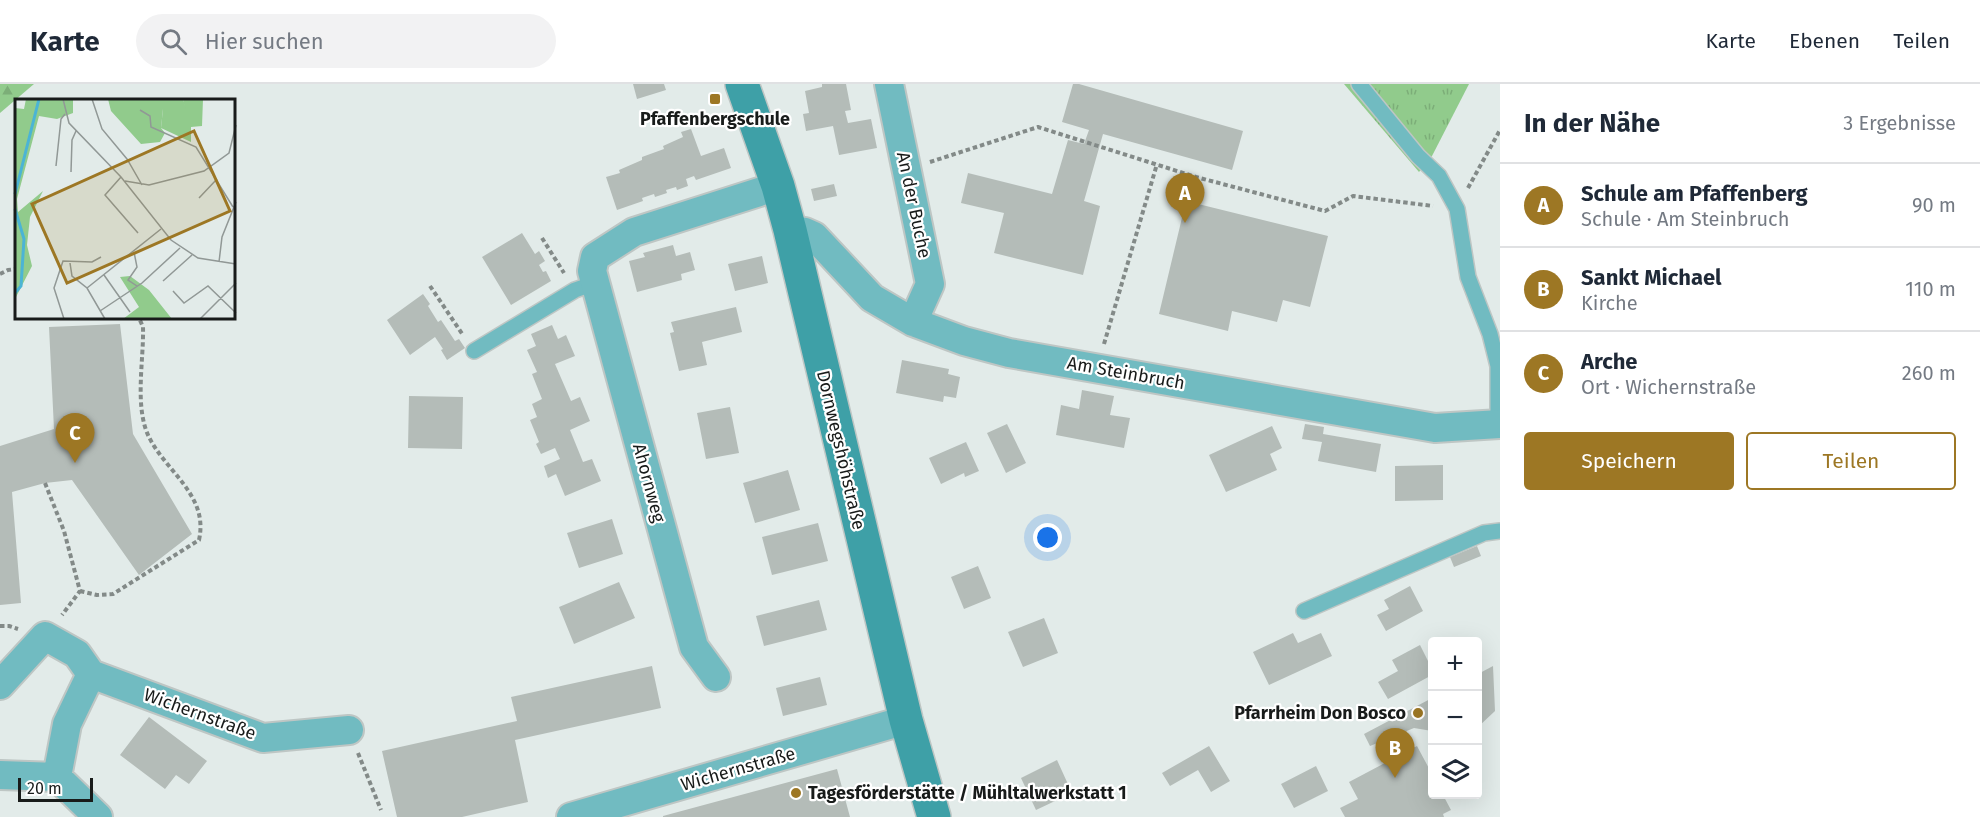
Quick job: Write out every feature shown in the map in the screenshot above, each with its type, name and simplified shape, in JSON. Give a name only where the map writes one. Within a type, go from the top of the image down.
[{"type":"street","name":"Dornwegshöhstraße","points":[[742,84],[778,186],[790,230],[906,720],[934,817]]},
{"type":"street","name":"An der Buche","points":[[889,84],[930,284],[913,322]]},
{"type":"street","name":"Ahornweg","points":[[716,677],[694,647],[585,287],[595,257],[633,232],[778,186]]},
{"type":"street","name":"Am Steinbruch","points":[[790,230],[814,236],[872,298],[913,322],[964,341],[1009,353],[1436,428],[1499,428]]},
{"type":"street","name":"Wichernstraße","points":[[45,636],[77,654],[91,674],[263,738],[349,730]]},
{"type":"street","points":[[0,685],[45,636]]},
{"type":"street","points":[[57,777],[67,724],[91,674]]},
{"type":"street","name":"Wichernstraße","points":[[571,817],[615,811],[906,720]]},
{"type":"street","points":[[0,775],[57,777],[98,817]]},
{"type":"lane","points":[[1359,84],[1418,156],[1439,176],[1457,208],[1468,277],[1490,334],[1498,366],[1499,428]]},
{"type":"lane","points":[[474,351],[585,287]]},
{"type":"lane","points":[[1304,611],[1484,532],[1500,531]]},
{"type":"path","points":[[906,170],[1038,127],[1196,177],[1325,212],[1353,196],[1457,208],[1500,130]]},
{"type":"path","points":[[1097,368],[1157,164]]},
{"type":"path","points":[[542,238],[585,287]]},
{"type":"path","points":[[0,274],[15,269]]},
{"type":"path","points":[[430,286],[474,351]]},
{"type":"path","points":[[80,591],[97,595],[113,594],[199,540],[202,529],[200,515],[193,498],[149,438],[144,423],[141,404],[143,327],[140,320]]},
{"type":"path","points":[[45,483],[64,531],[80,591]]},
{"type":"path","points":[[45,636],[80,591]]},
{"type":"path","points":[[349,730],[381,810]]},
{"type":"green space","points":[[0,84],[34,84],[15,99],[0,113]]},
{"type":"green space","points":[[1344,84],[1469,84],[1432,156],[1419,172]]},
{"type":"building","points":[[633,84],[664,84],[666,90],[637,99]]},
{"type":"building","points":[[822,84],[846,84],[851,110],[845,111],[848,123],[871,119],[877,148],[839,155],[833,126],[806,131],[803,114],[809,113],[805,91],[822,87]]},
{"type":"building","points":[[1073,84],[1243,131],[1232,170],[1103,134],[1084,201],[1100,206],[1083,275],[994,253],[1004,213],[961,203],[968,173],[1052,194],[1068,140],[1084,144],[1089,130],[1062,122]]},
{"type":"building","points":[[691,129],[701,156],[724,148],[731,168],[696,180],[694,176],[686,179],[688,186],[677,190],[676,187],[666,190],[667,193],[655,197],[654,194],[642,198],[643,201],[617,210],[606,177],[620,173],[619,170],[642,160],[642,157],[664,149],[663,146],[683,137],[681,132]]},
{"type":"building","points":[[834,184],[837,196],[814,201],[811,189]]},
{"type":"building","points":[[1186,201],[1328,236],[1310,307],[1283,300],[1277,322],[1232,311],[1228,331],[1159,314]]},
{"type":"building","points":[[522,233],[535,254],[539,251],[545,261],[539,265],[543,272],[546,271],[551,281],[511,305],[482,257]]},
{"type":"building","points":[[673,245],[676,256],[690,252],[695,270],[681,274],[682,280],[637,292],[629,261],[645,257],[643,253]]},
{"type":"building","points":[[762,256],[768,283],[735,291],[728,264]]},
{"type":"building","points":[[423,294],[438,322],[441,320],[455,341],[459,339],[465,348],[447,360],[435,337],[410,355],[387,320]]},
{"type":"building","points":[[736,307],[742,332],[702,342],[707,365],[679,371],[670,333],[674,332],[671,322]]},
{"type":"building","points":[[120,324],[133,434],[192,534],[139,575],[72,480],[45,483],[12,492],[21,603],[0,605],[0,446],[54,429],[49,327]]},
{"type":"building","points":[[552,325],[558,339],[566,335],[575,356],[555,364],[571,401],[580,397],[590,421],[570,430],[583,462],[592,459],[601,481],[565,496],[556,474],[548,478],[544,466],[560,459],[555,448],[541,454],[530,420],[537,417],[532,404],[542,399],[532,374],[537,372],[527,350],[536,346],[531,334]]},
{"type":"building","points":[[902,360],[949,369],[948,374],[960,377],[956,398],[944,396],[943,402],[896,393]]},
{"type":"building","points":[[1082,390],[1114,396],[1110,415],[1130,418],[1124,448],[1056,435],[1061,405],[1079,409]]},
{"type":"building","points":[[409,396],[463,397],[462,449],[408,448]]},
{"type":"building","points":[[730,407],[739,453],[706,459],[697,413]]},
{"type":"building","points":[[1007,424],[1026,463],[1006,473],[987,433]]},
{"type":"building","points":[[1305,424],[1324,427],[1323,434],[1381,444],[1376,472],[1318,461],[1322,442],[1302,439]]},
{"type":"building","points":[[1272,426],[1282,448],[1270,454],[1277,470],[1226,492],[1209,455]]},
{"type":"building","points":[[966,442],[979,471],[965,477],[964,473],[941,484],[929,458]]},
{"type":"building","points":[[1443,465],[1443,500],[1395,501],[1395,466]]},
{"type":"building","points":[[788,470],[800,510],[755,523],[743,483]]},
{"type":"building","points":[[612,519],[623,554],[579,568],[567,533]]},
{"type":"building","points":[[818,523],[828,561],[772,575],[762,537]]},
{"type":"building","points":[[1477,546],[1481,556],[1454,567],[1450,557]]},
{"type":"building","points":[[978,566],[991,598],[964,609],[951,577]]},
{"type":"building","points":[[619,582],[635,618],[574,644],[559,607]]},
{"type":"building","points":[[1410,586],[1423,611],[1386,631],[1377,615],[1389,609],[1384,600]]},
{"type":"building","points":[[819,600],[827,630],[764,646],[756,616]]},
{"type":"building","points":[[1044,618],[1058,653],[1023,667],[1008,632]]},
{"type":"building","points":[[1293,633],[1298,643],[1321,633],[1332,656],[1269,685],[1253,652]]},
{"type":"building","points":[[1420,645],[1428,661],[1428,677],[1388,699],[1378,682],[1398,671],[1392,660]]},
{"type":"building","points":[[652,666],[661,708],[515,740],[528,802],[462,817],[397,817],[382,751],[517,721],[511,697]]},
{"type":"building","points":[[1493,666],[1495,711],[1482,723],[1482,691],[1482,672]]},
{"type":"building","points":[[820,677],[827,705],[783,716],[776,688]]},
{"type":"building","name":"Pfarrheim Don Bosco","points":[[1428,700],[1428,730],[1414,728],[1370,746],[1364,734]]},
{"type":"building","points":[[149,717],[207,761],[189,784],[176,775],[165,789],[120,755]]},
{"type":"building","points":[[1209,746],[1230,781],[1211,792],[1198,770],[1170,786],[1162,773]]},
{"type":"building","points":[[1417,746],[1428,767],[1428,799],[1445,799],[1451,810],[1443,814],[1444,817],[1345,817],[1340,808],[1358,799],[1349,782]]},
{"type":"building","points":[[1057,760],[1072,793],[1036,810],[1021,778]]},
{"type":"building","points":[[1316,766],[1328,791],[1294,808],[1281,784]]},
{"type":"building","name":"Tagesförderstätte / Mühltalwerkstatt 1","points":[[837,769],[850,817],[663,817],[663,816]]},
{"type":"place","name":"Pfaffenbergschule","points":[[715,99]]},
{"type":"place","name":"Schule am Pfaffenberg","points":[[1185,223]]},
{"type":"place","name":"Arche","points":[[75,463]]},
{"type":"place","name":"Pfarrheim Don Bosco","points":[[1418,713]]},
{"type":"place","name":"Sankt Michael","points":[[1395,778]]},
{"type":"place","name":"Tagesförderstätte / Mühltalwerkstatt 1","points":[[796,793]]}]
